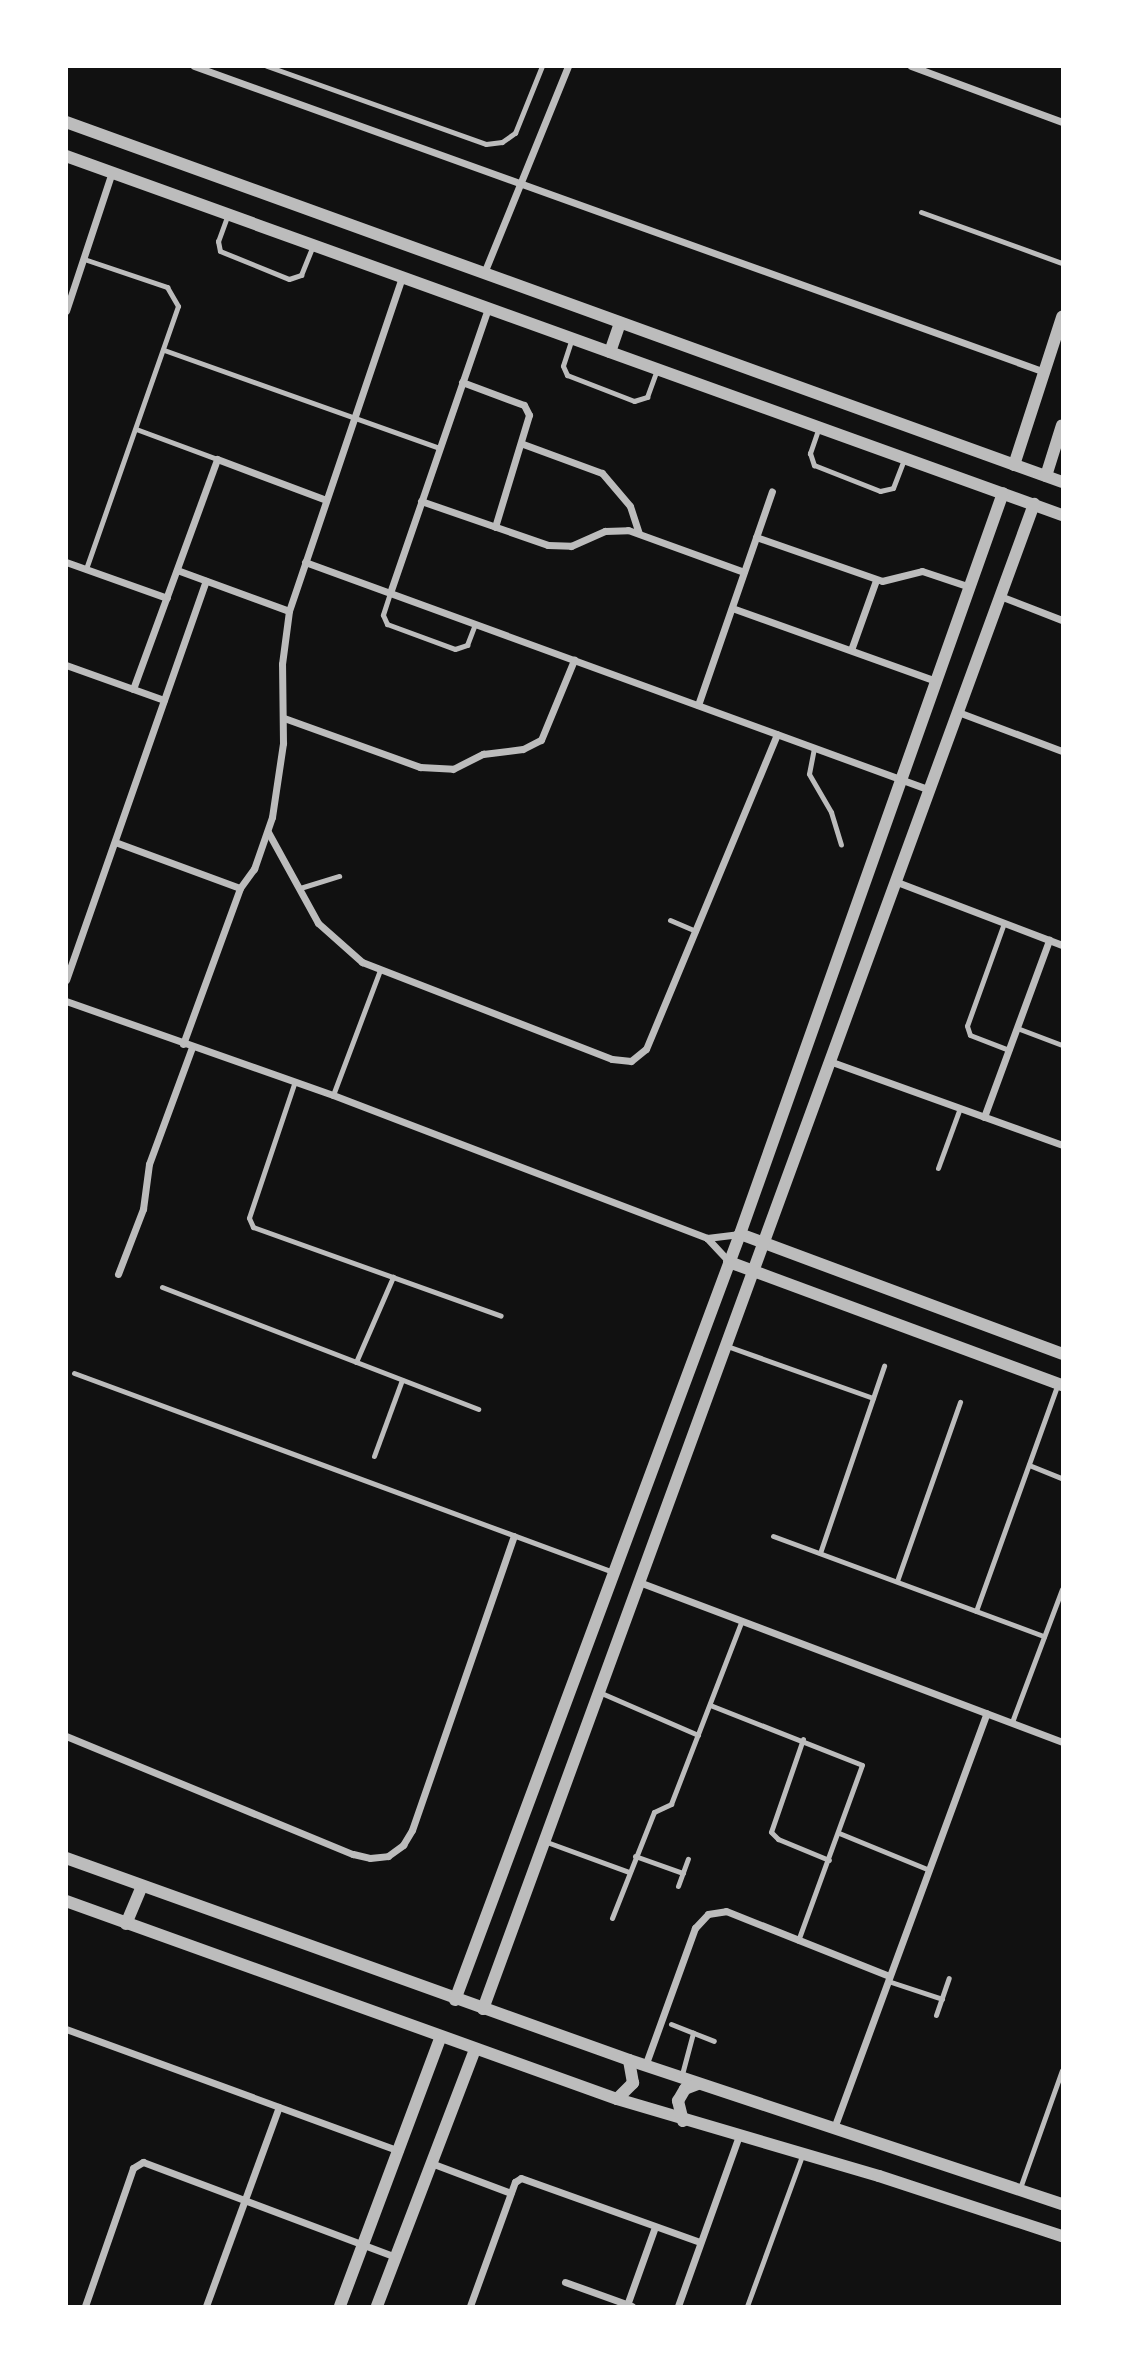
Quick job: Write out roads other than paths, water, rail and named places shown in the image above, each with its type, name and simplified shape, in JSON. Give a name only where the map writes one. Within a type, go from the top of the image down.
[{"type":"street","points":[[194,66],[1045,372]]},
{"type":"street","points":[[484,273],[568,66]]},
{"type":"street","points":[[911,66],[1062,122]]},
{"type":"street","points":[[66,122],[1062,482]]},
{"type":"street","points":[[66,156],[1062,515]]},
{"type":"street","points":[[66,311],[112,172]]},
{"type":"street","points":[[183,1044],[240,888],[254,869],[268,832],[281,768],[284,718],[282,664],[289,611],[402,277]]},
{"type":"street","points":[[390,593],[488,307]]},
{"type":"street","points":[[1014,464],[1062,317]]},
{"type":"street","points":[[610,352],[620,323]]},
{"type":"street","points":[[462,382],[524,405],[530,419],[495,527]]},
{"type":"street","points":[[1046,476],[1062,425]]},
{"type":"street","points":[[523,444],[602,473],[630,506],[639,533]]},
{"type":"street","points":[[133,689],[217,459],[326,500]]},
{"type":"street","points":[[698,705],[772,491]]},
{"type":"street","points":[[455,2000],[740,1234],[1003,493]]},
{"type":"street","points":[[421,501],[563,547],[605,531],[639,533],[744,572]]},
{"type":"street","points":[[483,2009],[1034,505]]},
{"type":"street","points":[[756,537],[876,580],[892,581],[922,571],[970,587]]},
{"type":"street","points":[[66,562],[167,598]]},
{"type":"street","points":[[304,562],[930,790]]},
{"type":"street","points":[[177,570],[289,611]]},
{"type":"street","points":[[851,650],[876,580]]},
{"type":"street","points":[[66,980],[206,581]]},
{"type":"street","points":[[1000,596],[1062,620]]},
{"type":"street","points":[[732,608],[936,681]]},
{"type":"street","points":[[284,718],[420,767],[453,769],[483,754],[523,749],[541,740],[573,660]]},
{"type":"street","points":[[66,665],[164,700]]},
{"type":"street","points":[[958,712],[1062,751]]},
{"type":"street","points":[[268,832],[331,938],[380,970],[612,1059],[631,1061],[646,1049],[777,734]]},
{"type":"street","points":[[115,842],[240,888]]},
{"type":"street","points":[[897,882],[1062,945]]},
{"type":"street","points":[[984,1117],[1049,940]]},
{"type":"street","points":[[66,1001],[294,1084],[333,1095],[708,1238],[729,1262],[1060,1384]]},
{"type":"street","points":[[118,1274],[143,1209],[149,1164],[192,1047]]},
{"type":"street","points":[[832,1062],[1062,1145]]},
{"type":"street","points":[[708,1238],[740,1234],[1062,1354]]},
{"type":"street","points":[[66,1736],[353,1854],[370,1858],[388,1856],[403,1845],[412,1830],[514,1536]]},
{"type":"street","points":[[639,1582],[1062,1741]]},
{"type":"street","points":[[834,2128],[987,1713]]},
{"type":"street","points":[[66,1858],[455,2000],[645,2066],[1062,2203]]},
{"type":"street","points":[[127,1924],[142,1886]]},
{"type":"street","points":[[66,1901],[440,2039],[617,2099],[738,2138],[879,2176],[1062,2236]]},
{"type":"street","points":[[645,2066],[700,1920],[726,1912],[888,1978]]},
{"type":"street","points":[[66,2029],[400,2151]]},
{"type":"street","points":[[340,2306],[440,2039]]},
{"type":"street","points":[[377,2306],[475,2050]]},
{"type":"street","points":[[617,2099],[632,2083],[629,2060]]},
{"type":"street","points":[[683,2121],[678,2101],[685,2089],[699,2084]]},
{"type":"street","points":[[206,2306],[279,2107]]},
{"type":"street","points":[[678,2306],[738,2138]]},
{"type":"street","points":[[85,2306],[138,2164],[149,2163],[396,2257]]},
{"type":"street","points":[[431,2163],[512,2193]]},
{"type":"street","points":[[470,2306],[515,2182],[524,2177],[700,2242]]},
{"type":"street","points":[[565,2283],[630,2306],[655,2227]]},
{"type":"lane","points":[[267,66],[486,144],[502,142],[515,133],[542,66]]},
{"type":"lane","points":[[921,212],[1062,263]]},
{"type":"lane","points":[[228,214],[218,241],[220,251],[289,279],[301,275],[313,245]]},
{"type":"lane","points":[[83,259],[173,291],[177,313],[86,569]]},
{"type":"lane","points":[[572,338],[563,366],[567,375],[634,401],[647,397],[658,369]]},
{"type":"lane","points":[[164,350],[439,448]]},
{"type":"lane","points":[[819,427],[809,456],[814,465],[880,491],[893,488],[904,458]]},
{"type":"lane","points":[[136,429],[217,459]]},
{"type":"lane","points":[[390,593],[383,615],[387,624],[454,649],[467,645],[475,624]]},
{"type":"lane","points":[[814,748],[809,775],[831,812],[841,844]]},
{"type":"lane","points":[[300,888],[339,876]]},
{"type":"lane","points":[[670,920],[696,931]]},
{"type":"lane","points":[[1004,923],[967,1026],[970,1035],[1009,1050]]},
{"type":"lane","points":[[333,1095],[380,970]]},
{"type":"lane","points":[[1017,1028],[1062,1045]]},
{"type":"lane","points":[[294,1084],[250,1223],[501,1317]]},
{"type":"lane","points":[[938,1168],[960,1108]]},
{"type":"lane","points":[[356,1362],[393,1277]]},
{"type":"lane","points":[[162,1287],[478,1409]]},
{"type":"lane","points":[[727,1346],[873,1398]]},
{"type":"lane","points":[[820,1553],[884,1366]]},
{"type":"lane","points":[[74,1373],[613,1572]]},
{"type":"lane","points":[[374,1456],[402,1380]]},
{"type":"lane","points":[[976,1611],[1060,1384]]},
{"type":"lane","points":[[897,1581],[960,1402]]},
{"type":"lane","points":[[1029,1465],[1062,1478]]},
{"type":"lane","points":[[773,1535],[1044,1636]]},
{"type":"lane","points":[[1012,1722],[1062,1589]]},
{"type":"lane","points":[[612,1918],[654,1812],[671,1804],[742,1620]]},
{"type":"lane","points":[[598,1692],[698,1735]]},
{"type":"lane","points":[[710,1705],[862,1765],[798,1941]]},
{"type":"lane","points":[[803,1740],[771,1832],[778,1839],[829,1860]]},
{"type":"lane","points":[[839,1833],[929,1870]]},
{"type":"lane","points":[[544,1841],[629,1872]]},
{"type":"lane","points":[[635,1856],[683,1872]]},
{"type":"lane","points":[[678,1886],[688,1859]]},
{"type":"lane","points":[[888,1978],[942,1999]]},
{"type":"lane","points":[[936,2015],[950,1978]]},
{"type":"lane","points":[[671,2024],[714,2041]]},
{"type":"lane","points":[[681,2078],[693,2032]]},
{"type":"lane","points":[[1020,2188],[1062,2070]]},
{"type":"lane","points":[[747,2306],[802,2156]]}]
